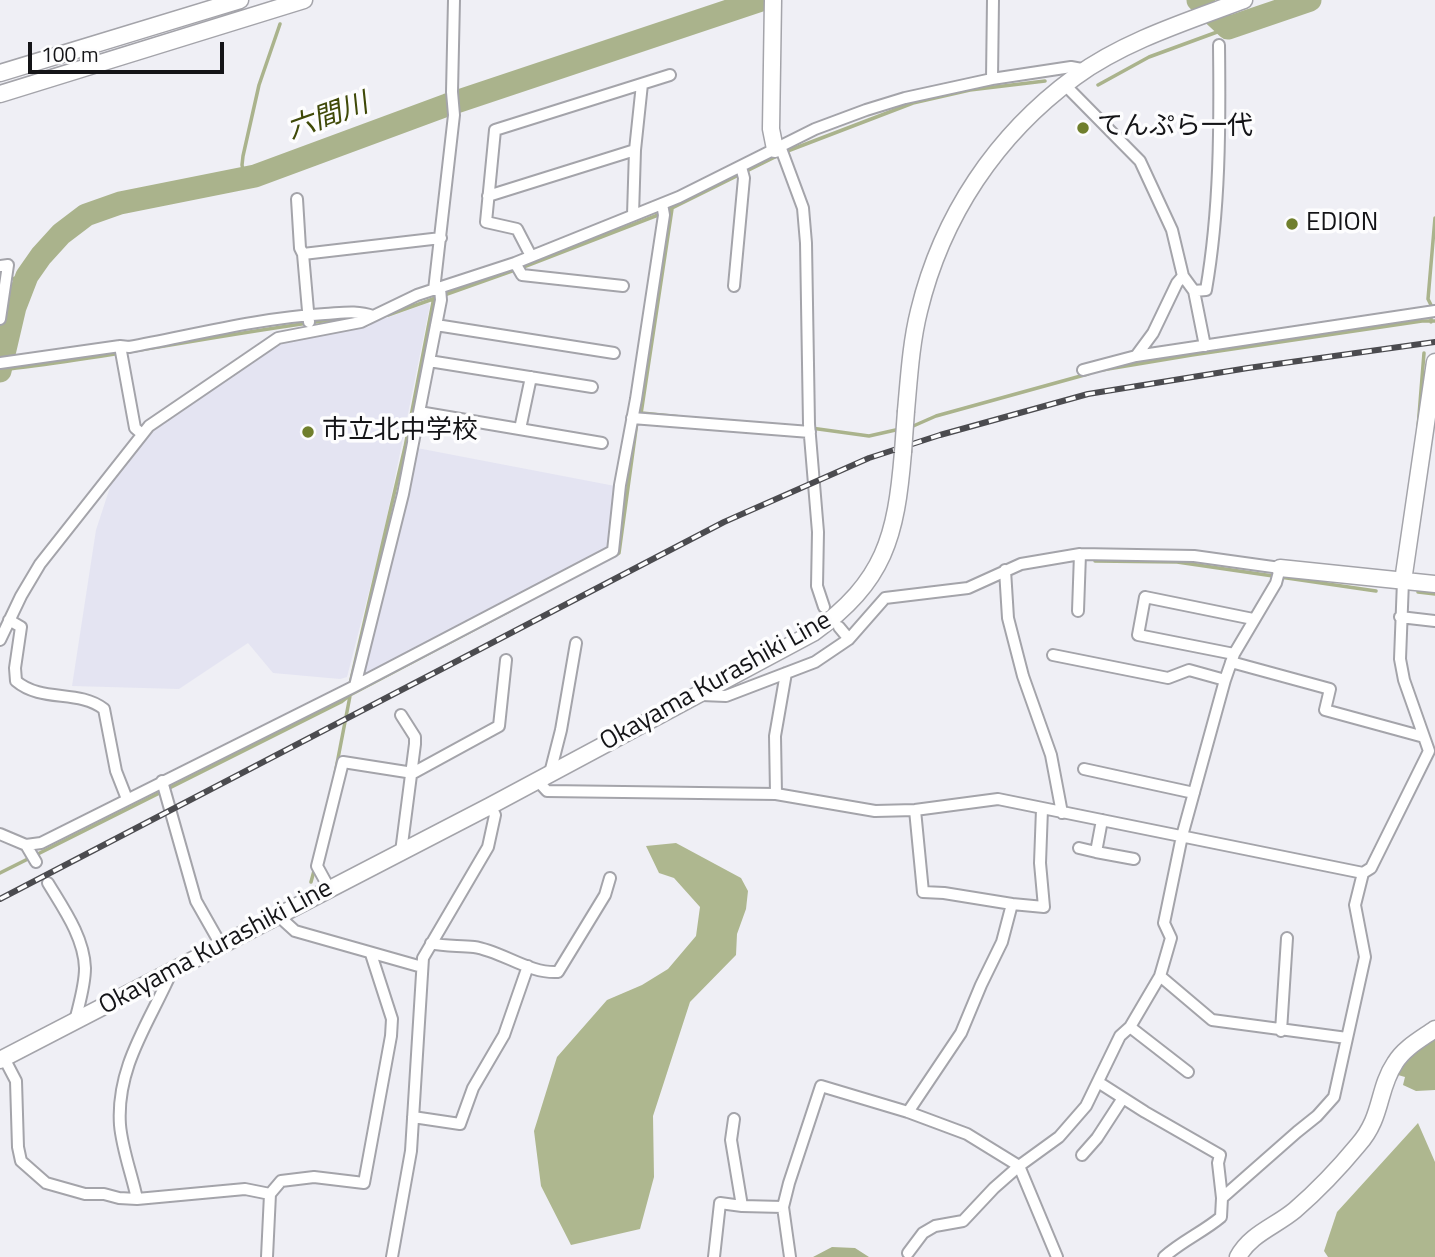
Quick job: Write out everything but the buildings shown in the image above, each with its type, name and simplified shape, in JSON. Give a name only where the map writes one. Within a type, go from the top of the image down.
[{"type":"main road","points":[[0,73],[240,0]]},
{"type":"main road","points":[[0,94],[304,0]]},
{"type":"main road","name":"Okayama Kurashiki Line","points":[[2,1059],[490,806],[813,633],[842,612],[877,568],[889,540],[900,497],[906,411],[918,314],[940,246],[974,180],[1001,145],[1035,110],[1087,70],[1154,35],[1244,0]]},
{"type":"main road","points":[[773,4],[771,129],[780,150]]},
{"type":"main road","points":[[1404,581],[1435,362]]},
{"type":"main road","points":[[1278,575],[1435,584]]},
{"type":"main road","points":[[1238,1257],[1248,1242],[1294,1211],[1357,1147],[1373,1125],[1390,1072],[1396,1062],[1406,1050],[1435,1029]]},
{"type":"street","points":[[352,688],[403,494],[436,325],[441,238],[454,115],[454,0]]},
{"type":"street","points":[[992,79],[993,0]]},
{"type":"street","points":[[1194,292],[1206,290],[1213,247],[1219,156],[1219,45]]},
{"type":"street","points":[[6,362],[121,350],[263,321],[351,325],[517,266],[531,256],[633,215],[663,209],[742,172],[815,129],[905,98],[992,79],[1071,67],[1087,70]]},
{"type":"street","points":[[531,256],[517,229],[486,222],[495,130],[670,75]]},
{"type":"street","points":[[633,215],[635,150],[642,84]]},
{"type":"street","points":[[1065,85],[1140,161],[1172,230],[1183,276],[1194,292],[1205,346]]},
{"type":"street","points":[[488,196],[635,150]]},
{"type":"street","points":[[780,150],[803,208],[810,430],[818,532],[817,586],[824,607]]},
{"type":"street","points":[[734,286],[742,172]]},
{"type":"street","points":[[297,199],[309,322]]},
{"type":"street","points":[[0,834],[32,855],[41,843],[127,799],[164,788],[613,551],[620,485],[636,399],[663,209]]},
{"type":"street","points":[[303,254],[441,238]]},
{"type":"street","points":[[517,266],[522,275],[623,286]]},
{"type":"street","points":[[0,319],[6,288],[4,270]]},
{"type":"street","points":[[1136,356],[1153,333],[1183,276]]},
{"type":"street","points":[[0,640],[40,564],[149,426],[278,338],[309,322],[361,311],[373,316]]},
{"type":"street","points":[[1083,370],[1136,356],[1432,312]]},
{"type":"street","points":[[436,325],[614,353]]},
{"type":"street","points":[[121,350],[135,428],[142,434]]},
{"type":"street","points":[[429,361],[592,387]]},
{"type":"street","points":[[520,429],[531,377]]},
{"type":"street","points":[[419,412],[602,443]]},
{"type":"street","points":[[632,418],[810,430]]},
{"type":"street","points":[[698,695],[726,696],[815,662],[849,639],[885,598],[968,588],[1005,570],[1032,561],[1080,554],[1194,556],[1278,575],[1232,658],[1225,680],[1182,836],[1164,923],[1171,938],[1160,976],[1130,1027],[1120,1036],[1086,1106],[1059,1137],[993,1188],[963,1222],[934,1226],[923,1233],[908,1253]]},
{"type":"street","points":[[1078,611],[1080,554]]},
{"type":"street","points":[[1005,570],[1008,618],[1023,676],[1051,755],[1062,813]]},
{"type":"street","points":[[1222,1198],[1317,1116],[1334,1097],[1365,957],[1355,905],[1363,873],[1371,867],[1432,752],[1404,680],[1400,659],[1400,617],[1404,581]]},
{"type":"street","points":[[1252,619],[1145,597],[1138,635],[1232,658],[1330,689],[1325,710],[1424,737]]},
{"type":"street","points":[[1400,617],[1435,621]]},
{"type":"street","points":[[9,620],[21,627],[15,668],[16,681],[42,695],[82,698],[95,702],[104,709],[116,771],[127,799]]},
{"type":"street","points":[[839,627],[849,639]]},
{"type":"street","points":[[576,643],[561,730],[543,777],[547,791],[776,794],[875,811],[915,810],[998,799],[1363,873]]},
{"type":"street","points":[[1053,654],[1168,678],[1189,670],[1225,680]]},
{"type":"street","points":[[329,888],[317,866],[343,762],[413,772],[499,726],[506,660]]},
{"type":"street","points":[[776,794],[775,736],[786,673]]},
{"type":"street","points":[[401,715],[415,737],[413,772],[401,852]]},
{"type":"street","points":[[1084,769],[1194,793]]},
{"type":"street","points":[[164,788],[195,901],[221,945]]},
{"type":"street","points":[[392,1257],[411,1151],[425,950],[488,847],[495,816],[490,806]]},
{"type":"street","points":[[915,810],[923,892],[1044,907],[1040,863],[1042,809]]},
{"type":"street","points":[[1096,852],[1102,820]]},
{"type":"street","points":[[1079,848],[1134,859]]},
{"type":"street","points":[[430,943],[476,947],[528,966],[558,972],[605,895],[610,878]]},
{"type":"street","points":[[48,883],[82,947],[84,978],[75,1021]]},
{"type":"street","points":[[908,1112],[961,1033],[1002,942],[1012,904]]},
{"type":"street","points":[[281,913],[284,921],[295,931],[422,967]]},
{"type":"street","points":[[1281,1031],[1287,938]]},
{"type":"street","points":[[267,1257],[270,1194],[281,1181],[314,1177],[364,1183],[389,1049],[392,1018],[370,954]]},
{"type":"street","points":[[413,1117],[460,1124],[473,1088],[504,1035],[528,966]]},
{"type":"street","points":[[137,1199],[120,1126],[124,1071],[171,972]]},
{"type":"street","points":[[1160,976],[1212,1020],[1347,1038]]},
{"type":"street","points":[[1130,1027],[1188,1072]]},
{"type":"street","points":[[2,1059],[16,1081],[18,1147],[21,1161],[46,1183],[85,1194],[137,1199],[245,1189],[270,1194]]},
{"type":"street","points":[[1098,1082],[1220,1154],[1218,1163],[1221,1217],[1205,1230],[1180,1243],[1164,1257]]},
{"type":"street","points":[[790,1257],[783,1207],[821,1086],[908,1112],[967,1134],[1019,1166],[1057,1257]]},
{"type":"street","points":[[1082,1155],[1097,1138],[1123,1098]]},
{"type":"street","points":[[734,1119],[731,1140],[742,1206]]},
{"type":"street","points":[[714,1257],[720,1203],[783,1207]]},
{"type":"shaded area","points":[[428,303],[430,305],[381,545],[347,677],[340,679],[273,673],[248,643],[179,689],[72,686],[96,530],[113,478],[150,430],[283,341],[369,327],[372,323]]},
{"type":"shaded area","points":[[417,448],[615,486],[608,550],[362,676]]},
{"type":"shaded area","points":[[676,843],[741,878],[748,891],[746,909],[737,934],[736,955],[690,1002],[653,1116],[654,1177],[640,1229],[571,1245],[541,1186],[534,1131],[557,1057],[607,1000],[642,985],[668,969],[696,936],[700,907],[674,878],[659,873],[646,846]]},
{"type":"shaded area","points":[[1435,1038],[1435,1090],[1416,1091],[1403,1085],[1405,1077],[1398,1075],[1405,1063]]},
{"type":"shaded area","points":[[1418,1123],[1435,1162],[1435,1257],[1328,1257],[1324,1251],[1337,1212]]},
{"type":"shaded area","points":[[832,1247],[855,1248],[869,1257],[813,1257]]},
{"type":"waterway","name":"六間川","points":[[0,371],[15,307],[27,276],[61,234],[86,215],[120,203],[255,176],[447,105],[761,0]]},
{"type":"waterway","name":"六間川","points":[[1198,0],[1228,28],[1310,0]]},
{"type":"waterway","points":[[245,179],[243,156],[259,85],[280,24]]},
{"type":"waterway","points":[[1098,85],[1149,57],[1228,28]]},
{"type":"waterway","points":[[785,152],[913,103],[970,90],[1045,81]]},
{"type":"waterway","points":[[388,315],[658,215],[779,155]]},
{"type":"waterway","points":[[641,414],[672,209]]},
{"type":"waterway","points":[[1431,322],[1431,305],[1428,299],[1435,218]]},
{"type":"waterway","points":[[0,281],[27,276]]},
{"type":"waterway","points":[[350,684],[405,447],[434,297]]},
{"type":"waterway","points":[[0,370],[354,317]]},
{"type":"waterway","points":[[1102,370],[1435,321]]},
{"type":"waterway","points":[[1418,428],[1424,353]]},
{"type":"waterway","points":[[911,427],[936,416],[1088,374]]},
{"type":"waterway","points":[[642,413],[681,417]]},
{"type":"waterway","points":[[614,556],[619,553],[637,422]]},
{"type":"waterway","points":[[811,428],[869,436],[900,429]]},
{"type":"waterway","points":[[1095,561],[1177,562],[1376,591]]},
{"type":"waterway","points":[[1418,592],[1435,594]]},
{"type":"waterway","points":[[0,873],[341,702],[517,607]]},
{"type":"waterway","points":[[335,774],[350,696]]},
{"type":"waterway","points":[[311,882],[315,867]]},
{"type":"railway","points":[[0,899],[724,522],[869,458],[940,435],[1088,394],[1435,342]]},
{"type":"place","name":"てんぷら一代","points":[[1083,128]]},
{"type":"place","name":"EDION","points":[[1292,224]]},
{"type":"place","name":"市立北中学校","points":[[308,432]]}]
